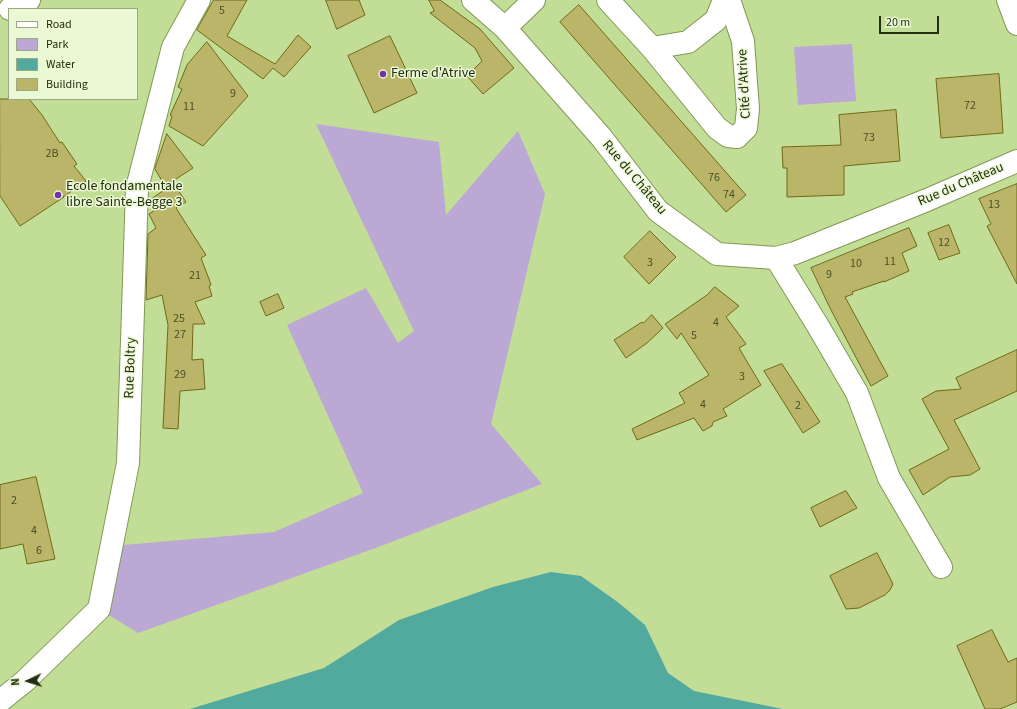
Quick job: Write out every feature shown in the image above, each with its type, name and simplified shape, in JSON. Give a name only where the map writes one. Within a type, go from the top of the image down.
[{"type":"street","points":[[12,8],[29,0]]},
{"type":"street","name":"Rue Boltry","points":[[0,701],[25,681],[99,609],[128,463],[137,188],[173,47],[199,0]]},
{"type":"street","name":"Rue du Château","points":[[473,0],[505,28],[600,137],[658,211],[717,254],[776,258],[795,253],[920,203],[1017,161]]},
{"type":"street","points":[[505,28],[534,0]]},
{"type":"street","name":"Cité d'Atrive","points":[[608,0],[652,48],[718,128],[728,136],[737,138],[746,128],[748,110],[743,41],[729,0]]},
{"type":"street","points":[[652,48],[688,42],[716,20],[724,0]]},
{"type":"street","points":[[1008,0],[1017,24]]},
{"type":"street","points":[[776,258],[857,393],[889,478],[941,567]]},
{"type":"green space","points":[[852,44],[856,101],[798,105],[794,47]]},
{"type":"green space","points":[[316,124],[439,142],[446,215],[518,131],[545,194],[491,424],[542,484],[381,546],[138,633],[99,609],[112,546],[274,532],[363,493],[287,325],[366,288],[398,343],[414,331]]},
{"type":"water","points":[[551,572],[581,576],[619,603],[645,625],[668,673],[694,691],[783,709],[190,709],[324,668],[399,620],[493,587]]},
{"type":"building","points":[[214,0],[247,0],[227,36],[275,64],[298,35],[311,47],[284,77],[273,68],[263,79],[197,30]]},
{"type":"building","points":[[326,0],[359,0],[365,15],[337,29]]},
{"type":"building","name":"Ferme d'Atrive","points":[[429,0],[440,0],[480,29],[514,68],[483,94],[467,76],[482,61],[475,48],[430,13],[434,11]]},
{"type":"building","points":[[579,5],[746,195],[726,212],[560,22]]},
{"type":"building","name":"Ferme d'Atrive","points":[[390,36],[417,93],[374,113],[348,56]]},
{"type":"building","points":[[207,42],[248,96],[203,146],[169,126],[172,116],[170,115],[182,89],[178,87],[187,65]]},
{"type":"building","points":[[999,74],[1003,133],[941,138],[936,79]]},
{"type":"building","points":[[0,99],[30,100],[42,115],[60,143],[62,142],[77,164],[74,166],[86,181],[20,226],[0,196]]},
{"type":"building","points":[[896,110],[900,161],[844,166],[844,195],[787,197],[787,168],[783,168],[782,147],[841,145],[839,115]]},
{"type":"building","points":[[167,134],[193,168],[165,186],[155,169]]},
{"type":"building","points":[[174,184],[186,202],[176,208],[206,255],[201,258],[211,285],[209,286],[212,296],[195,302],[205,324],[193,324],[192,360],[203,359],[205,389],[180,391],[178,429],[163,428],[168,325],[162,295],[146,300],[148,234],[156,228],[149,214],[155,210],[153,198]]},
{"type":"building","points":[[1017,184],[1017,284],[987,226],[991,224],[979,199]]},
{"type":"building","points":[[949,225],[960,253],[939,260],[928,233]]},
{"type":"building","points":[[909,228],[917,246],[902,253],[909,271],[884,282],[852,292],[853,294],[845,297],[888,376],[871,386],[811,268]]},
{"type":"building","points":[[650,231],[676,257],[649,284],[624,257]]},
{"type":"building","points":[[715,287],[739,306],[726,317],[746,344],[739,348],[761,385],[723,409],[727,416],[713,422],[712,426],[703,431],[694,418],[637,440],[632,429],[685,403],[679,393],[709,375],[681,333],[677,339],[665,324],[707,295]]},
{"type":"building","points":[[278,294],[284,308],[266,316],[260,302]]},
{"type":"building","points":[[652,315],[663,328],[647,343],[626,358],[614,340],[642,322],[643,323]]},
{"type":"building","points":[[1017,350],[1017,391],[954,420],[980,469],[970,475],[950,477],[923,495],[909,470],[949,449],[922,399],[936,391],[961,389],[956,378]]},
{"type":"building","points":[[782,364],[820,422],[803,433],[764,371]]},
{"type":"building","points":[[36,477],[55,559],[27,564],[23,544],[0,549],[0,485]]},
{"type":"building","points":[[846,491],[857,508],[820,527],[811,508]]},
{"type":"building","points":[[877,553],[893,584],[890,590],[885,595],[859,608],[846,609],[830,576]]},
{"type":"building","points":[[992,630],[1008,662],[1017,658],[1017,702],[1000,709],[985,709],[957,646]]},
{"type":"place","name":"Ferme d'Atrive","points":[[383,74]]},
{"type":"place","name":"Ecole fondamentale libre Sainte-Begge 3","points":[[58,195]]}]
